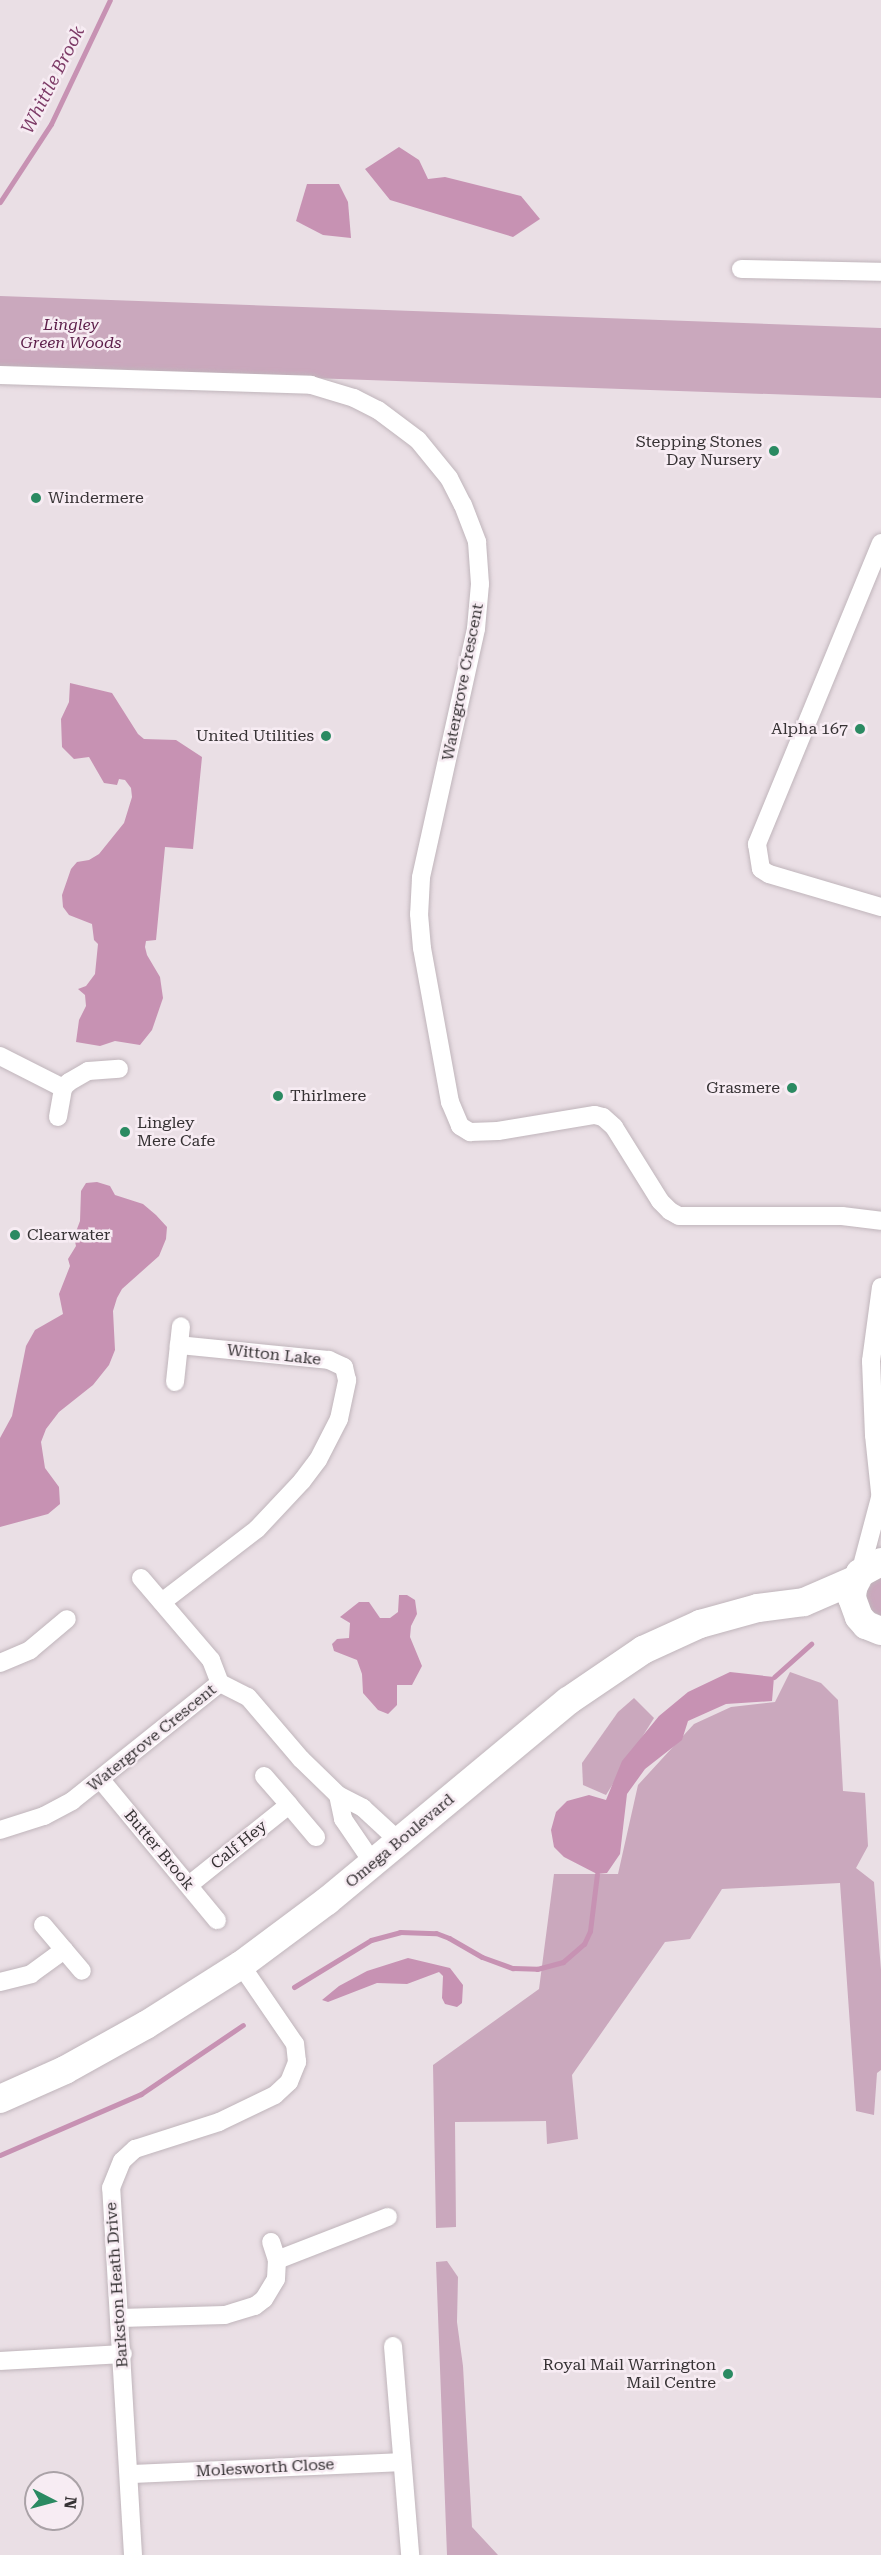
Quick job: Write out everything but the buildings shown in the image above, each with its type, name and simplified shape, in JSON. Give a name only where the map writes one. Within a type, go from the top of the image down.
[{"type":"main road","name":"Omega Boulevard","points":[[0,2099],[65,2070],[136,2030],[241,1965],[373,1863],[568,1701],[643,1650],[700,1624],[758,1608],[804,1602],[866,1571]]},
{"type":"main road","points":[[866,1571],[852,1598],[874,1632]]},
{"type":"main road","name":"Omega Boulevard","points":[[804,1602],[874,1632]]},
{"type":"street","points":[[741,269],[881,272]]},
{"type":"street","name":"Watergrove Crescent","points":[[0,375],[290,383],[329,389],[354,398],[397,422],[418,440],[449,478],[477,542],[480,607],[421,878],[419,914],[422,948],[455,1117],[464,1130],[476,1133],[585,1116],[603,1117],[614,1127],[660,1201],[679,1216],[842,1216],[881,1221]]},
{"type":"street","points":[[881,543],[757,844],[761,869],[769,874],[881,907]]},
{"type":"street","points":[[0,1056],[63,1088]]},
{"type":"street","points":[[58,1117],[63,1088],[78,1076],[88,1071],[119,1069]]},
{"type":"street","points":[[866,1571],[880,1500],[871,1361],[881,1287]]},
{"type":"street","points":[[175,1382],[181,1326]]},
{"type":"street","name":"Witton Lake","points":[[162,1602],[257,1529],[302,1481],[318,1460],[339,1419],[347,1380],[344,1367],[330,1360],[179,1345]]},
{"type":"street","points":[[141,1578],[211,1660],[220,1683]]},
{"type":"street","points":[[0,1663],[30,1650],[67,1619]]},
{"type":"street","name":"Watergrove Crescent","points":[[0,1830],[44,1816],[72,1801],[101,1780],[210,1688],[220,1683],[248,1697],[301,1759],[338,1795],[363,1808],[399,1842]]},
{"type":"street","points":[[264,1776],[316,1837]]},
{"type":"street","name":"Butter Brook","points":[[101,1780],[217,1920]]},
{"type":"street","name":"Watergrove Crescent","points":[[338,1795],[343,1819],[373,1863]]},
{"type":"street","name":"Calf Hey","points":[[189,1884],[289,1805]]},
{"type":"street","points":[[43,1925],[82,1971]]},
{"type":"street","points":[[0,1983],[31,1974],[64,1950]]},
{"type":"street","name":"Barkston Heath Drive","points":[[133,2555],[123,2354],[111,2198],[113,2179],[122,2161],[145,2145],[198,2131],[275,2095],[289,2082],[296,2067],[297,2051],[291,2035],[241,1965]]},
{"type":"street","points":[[277,2260],[388,2217]]},
{"type":"street","points":[[120,2318],[225,2315],[244,2311],[264,2299],[271,2290],[278,2268],[271,2242]]},
{"type":"street","points":[[393,2346],[410,2555]]},
{"type":"street","points":[[0,2361],[123,2354]]},
{"type":"street","name":"Molesworth Close","points":[[130,2474],[401,2462]]},
{"type":"green space","name":"Lingley Green Woods","points":[[0,296],[881,328],[881,398],[0,367]]},
{"type":"green space","points":[[881,1572],[881,1616],[869,1609],[864,1589]]},
{"type":"green space","points":[[790,1672],[821,1683],[838,1700],[843,1791],[865,1793],[868,1846],[856,1868],[874,1882],[881,1970],[881,2070],[877,2073],[874,2115],[856,2111],[840,1883],[722,1889],[690,1939],[665,1942],[572,2075],[578,2139],[547,2144],[546,2121],[455,2122],[456,2227],[436,2228],[433,2065],[539,1989],[554,1874],[618,1874],[638,1785],[694,1724],[731,1707],[775,1702]]},
{"type":"green space","points":[[634,1698],[654,1718],[606,1795],[583,1785],[582,1763],[618,1712]]},
{"type":"green space","points":[[447,2261],[458,2277],[457,2322],[463,2366],[472,2527],[498,2555],[447,2555],[436,2262]]},
{"type":"shaded area","points":[[399,147],[419,160],[428,179],[445,177],[521,196],[540,219],[513,237],[390,200],[365,169]]},
{"type":"shaded area","points":[[307,184],[339,184],[348,202],[351,238],[323,235],[296,221]]},
{"type":"shaded area","points":[[70,683],[112,693],[138,734],[144,739],[176,740],[202,757],[193,849],[165,847],[156,940],[146,941],[145,947],[160,977],[163,998],[152,1030],[140,1045],[115,1041],[100,1046],[76,1042],[79,1020],[86,1006],[85,995],[78,989],[86,986],[95,974],[98,944],[94,940],[92,924],[69,915],[63,907],[62,895],[71,869],[77,862],[89,860],[99,854],[124,823],[132,797],[131,788],[125,780],[119,779],[117,785],[104,783],[89,757],[74,759],[62,747],[61,719],[69,702]]},
{"type":"shaded area","points":[[97,1182],[110,1186],[115,1195],[143,1204],[167,1227],[166,1239],[159,1256],[122,1289],[117,1298],[113,1311],[115,1350],[109,1365],[93,1385],[59,1412],[46,1429],[41,1442],[45,1468],[59,1487],[60,1504],[48,1514],[0,1527],[0,1438],[12,1416],[26,1346],[35,1330],[63,1314],[59,1294],[70,1266],[68,1259],[76,1246],[74,1237],[80,1221],[81,1191],[86,1183]]},
{"type":"shaded area","points":[[399,1595],[407,1595],[415,1600],[417,1614],[411,1626],[410,1637],[422,1666],[412,1685],[397,1685],[397,1705],[388,1714],[378,1710],[363,1693],[362,1674],[357,1660],[334,1651],[332,1644],[337,1639],[349,1638],[350,1623],[340,1617],[359,1602],[369,1602],[380,1618],[390,1618],[398,1612]]},
{"type":"shaded area","points":[[730,1672],[774,1677],[772,1701],[726,1704],[688,1721],[682,1740],[645,1769],[627,1794],[620,1854],[607,1873],[597,1874],[564,1857],[554,1847],[551,1830],[556,1812],[567,1801],[589,1795],[606,1800],[622,1761],[659,1716],[688,1692]]},
{"type":"shaded area","points":[[408,1958],[450,1968],[463,1985],[462,2003],[457,2007],[445,2004],[442,1998],[443,1976],[439,1972],[407,1984],[377,1983],[328,2002],[322,2000],[339,1986],[367,1971]]},
{"type":"waterway","name":"Whittle Brook","points":[[0,202],[51,124],[110,0]]},
{"type":"waterway","points":[[774,1677],[811,1644]]},
{"type":"waterway","points":[[294,1987],[371,1940],[400,1932],[436,1933],[482,1957],[513,1968],[537,1969],[563,1962],[584,1944],[590,1931],[597,1874]]},
{"type":"waterway","points":[[0,2155],[141,2094],[243,2025]]},
{"type":"place","name":"Stepping Stones Day Nursery","points":[[774,451]]},
{"type":"place","name":"Windermere","points":[[36,498]]},
{"type":"place","name":"Alpha 167","points":[[860,729]]},
{"type":"place","name":"United Utilities","points":[[326,736]]},
{"type":"place","name":"Grasmere","points":[[792,1088]]},
{"type":"place","name":"Thirlmere","points":[[278,1096]]},
{"type":"place","name":"Lingley Mere Cafe","points":[[125,1132]]},
{"type":"place","name":"Clearwater","points":[[15,1235]]},
{"type":"place","name":"Royal Mail Warrington Mail Centre","points":[[728,2374]]}]
